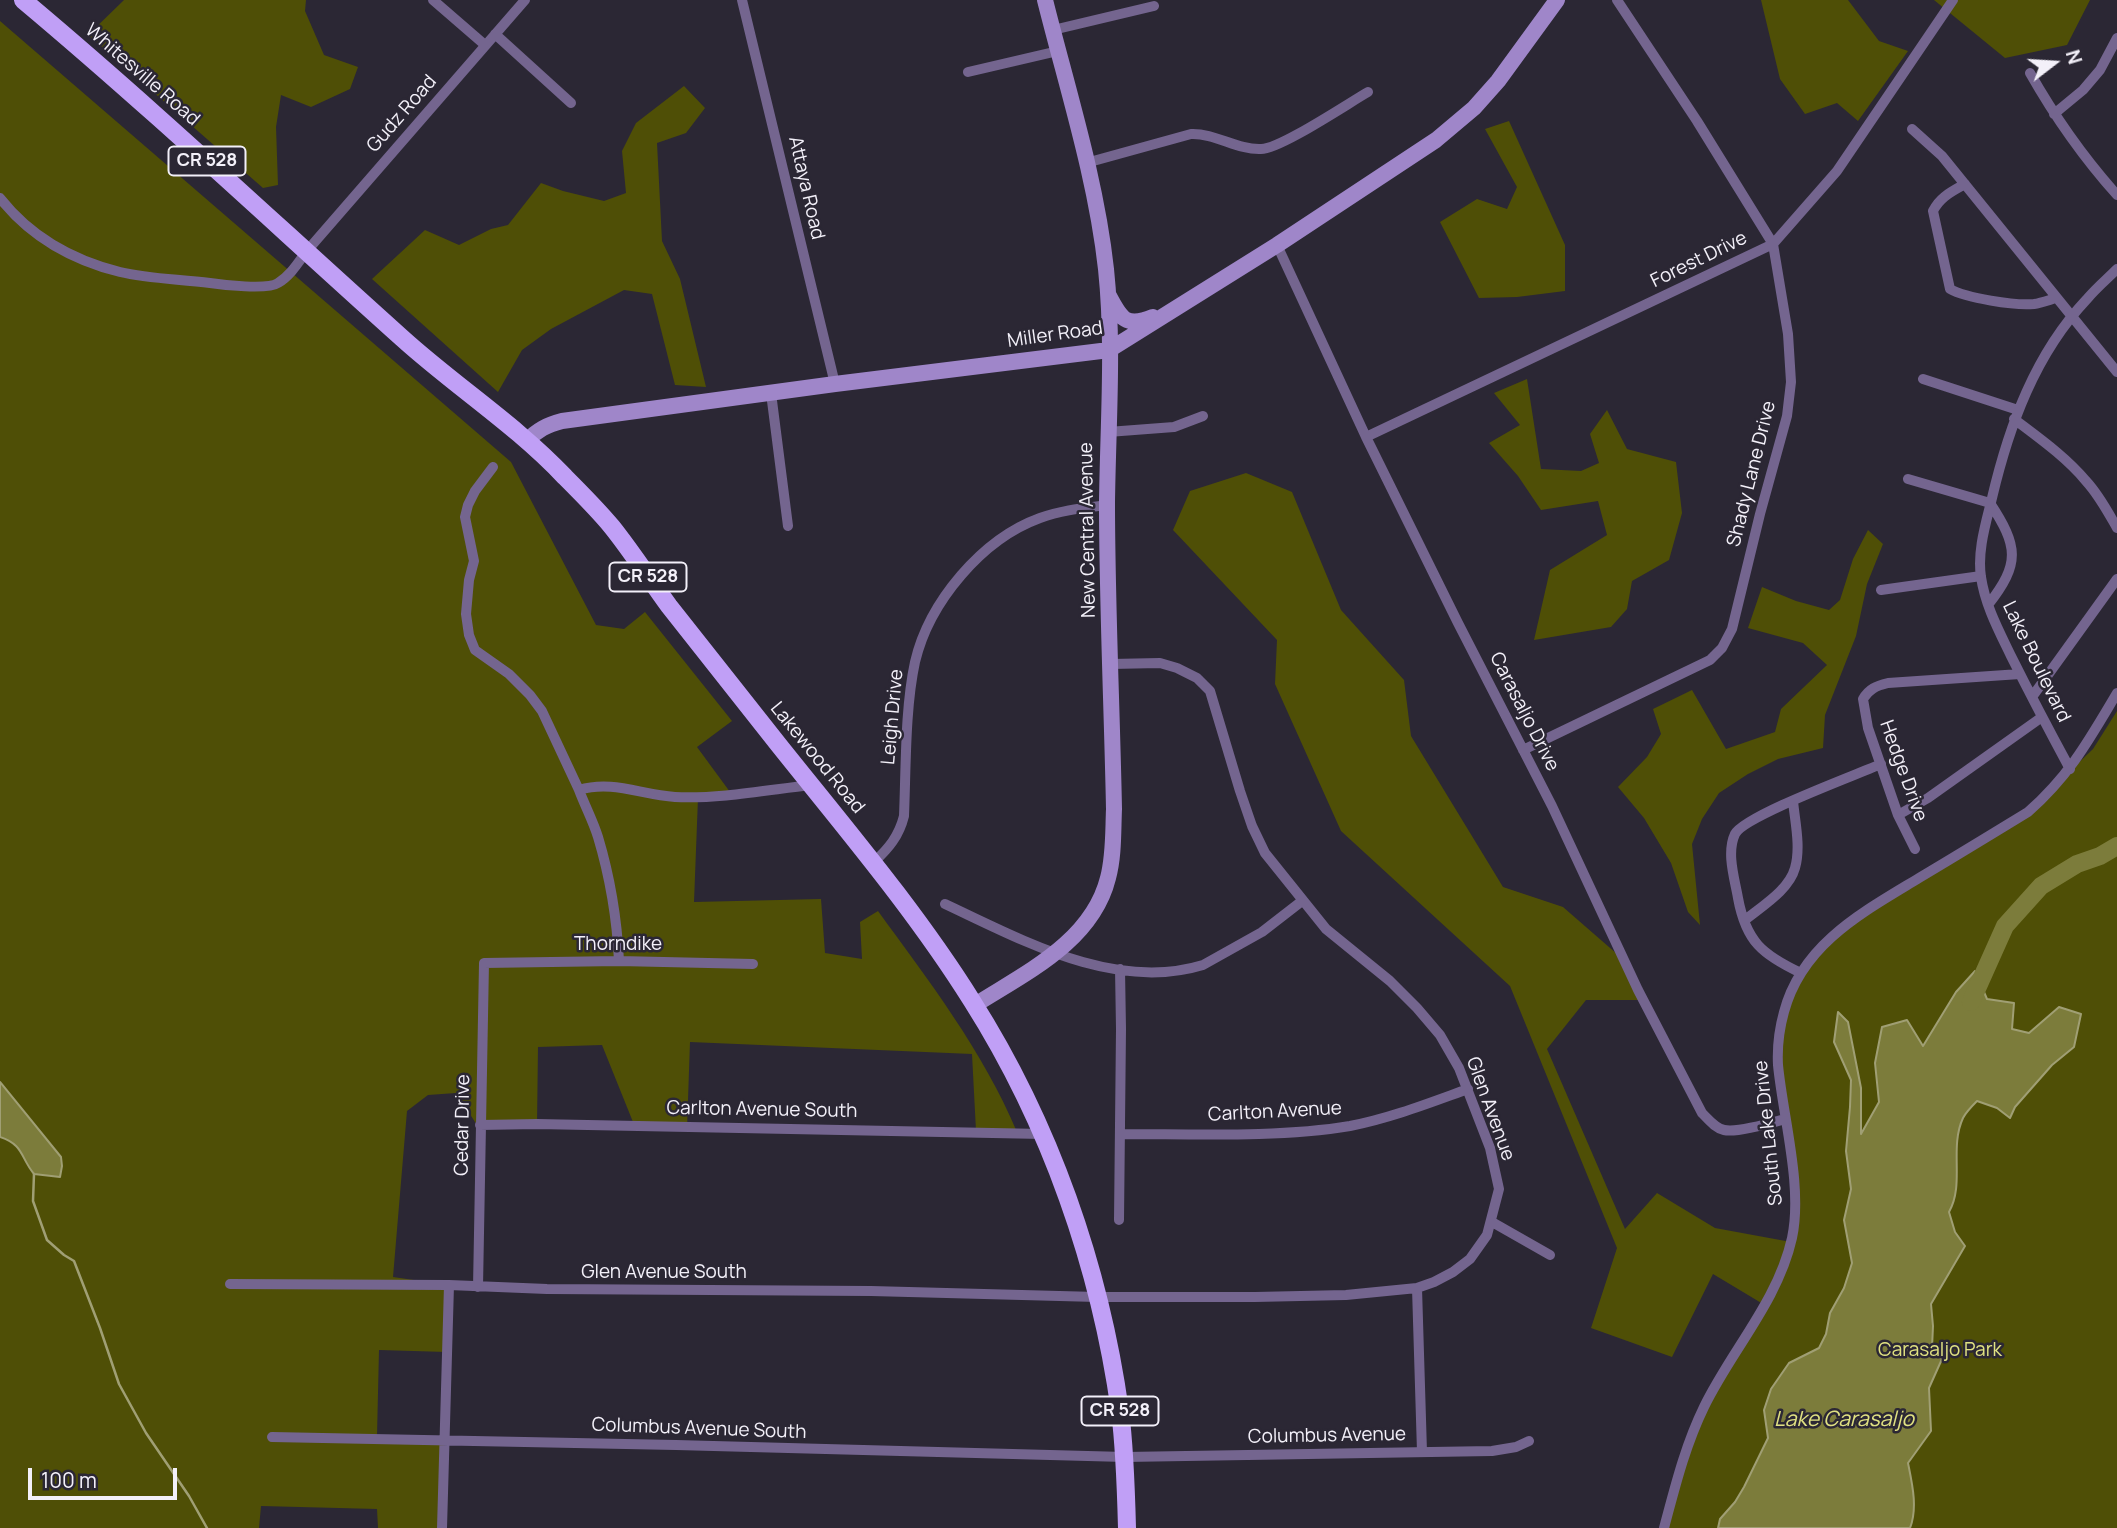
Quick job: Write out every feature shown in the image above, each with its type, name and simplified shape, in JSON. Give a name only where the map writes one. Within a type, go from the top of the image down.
[{"type":"main road","name":"Whitesville Road","points":[[25,1],[166,123],[388,325]]},
{"type":"main road","name":"Lakewood Road","points":[[388,325],[428,362],[505,421],[560,472],[611,526],[668,605],[874,862],[975,1005],[1034,1111],[1078,1228],[1097,1297]]},
{"type":"main road","name":"CR 528","points":[[1097,1297],[1111,1358],[1125,1457],[1127,1528]]},
{"type":"street","points":[[433,0],[485,45]]},
{"type":"street","name":"Gudz Road","points":[[0,198],[12,213],[49,243],[80,258],[120,272],[233,286],[276,285],[289,275],[525,0]]},
{"type":"street","name":"Attaya Road","points":[[742,0],[835,384]]},
{"type":"street","name":"New Central Avenue","points":[[975,1005],[1055,954],[1073,937],[1097,905],[1108,881],[1113,854],[1106,268],[1086,163],[1045,0]]},
{"type":"street","name":"Miller Road","points":[[527,441],[536,431],[562,422],[1109,350],[1277,245],[1436,140],[1474,108],[1498,82],[1557,0]]},
{"type":"street","name":"Shady Lane Drive","points":[[1523,750],[1710,660],[1722,648],[1732,629],[1787,415],[1791,382],[1788,334],[1773,244],[1697,121],[1617,0]]},
{"type":"street","name":"Forest Drive","points":[[1366,437],[1773,244],[1837,171],[1953,0]]},
{"type":"street","points":[[1053,30],[1154,6]]},
{"type":"street","points":[[495,34],[571,103]]},
{"type":"street","points":[[2054,114],[2083,90],[2100,69],[2117,38]]},
{"type":"street","points":[[968,72],[1058,51]]},
{"type":"street","points":[[2030,73],[2054,114],[2092,167],[2117,195]]},
{"type":"street","points":[[1086,163],[1191,134],[1203,134],[1249,148],[1273,147],[1368,92]]},
{"type":"street","points":[[1912,129],[1942,156],[2117,372]]},
{"type":"street","points":[[1965,184],[1944,196],[1933,211],[1950,289],[1960,294],[2021,304],[2036,304],[2056,298]]},
{"type":"street","name":"Carasaljo Drive","points":[[1277,245],[1366,437],[1552,806],[1638,990],[1702,1113],[1714,1125],[1726,1131],[1785,1119]]},
{"type":"street","name":"Lake Boulevard","points":[[2070,769],[2020,674],[1988,605],[1981,576],[1981,557],[1990,503],[2003,452],[2033,377],[2086,299],[2117,269]]},
{"type":"street","points":[[1108,294],[1119,314],[1137,323],[1178,307]]},
{"type":"street","points":[[1923,379],[2016,414],[2086,480],[2117,528]]},
{"type":"street","points":[[771,393],[788,526]]},
{"type":"street","points":[[1108,432],[1174,427],[1203,416]]},
{"type":"street","points":[[493,467],[475,491],[465,517],[474,561],[469,580],[466,614],[469,635],[475,650],[509,674],[542,711],[579,790],[597,836],[610,887],[617,921],[619,961]]},
{"type":"street","points":[[1908,479],[1990,503],[2007,529],[2013,557],[2010,570],[1988,605]]},
{"type":"street","name":"Leigh Drive","points":[[874,862],[886,851],[901,829],[904,816],[910,693],[916,661],[929,624],[944,598],[975,560],[1018,528],[1060,512],[1107,505]]},
{"type":"street","points":[[1881,590],[1981,576]]},
{"type":"street","points":[[2032,697],[2117,579]]},
{"type":"street","name":"Glen Avenue","points":[[1097,1297],[1346,1295],[1417,1288],[1453,1272],[1470,1259],[1487,1235],[1499,1189],[1490,1148],[1460,1068],[1440,1035],[1390,981],[1326,929],[1265,853],[1240,791],[1210,691],[1197,678],[1160,663],[1111,664]]},
{"type":"street","name":"Hedge Drive","points":[[1915,849],[1898,815],[1868,727],[1863,699],[1867,692],[1888,683],[2020,674]]},
{"type":"street","name":"South Lake Drive","points":[[1664,1528],[1681,1464],[1704,1406],[1779,1277],[1792,1238],[1795,1209],[1790,1144],[1778,1062],[1779,1033],[1787,1000],[1801,973],[1826,941],[1857,916],[2028,812],[2050,793],[2070,769],[2117,693]]},
{"type":"street","points":[[1898,815],[1928,798],[2042,717]]},
{"type":"street","points":[[1801,973],[1774,960],[1761,950],[1750,932],[1739,903],[1732,861],[1735,834],[1740,828],[1775,808],[1881,764]]},
{"type":"street","points":[[579,790],[603,785],[677,797],[811,785]]},
{"type":"street","points":[[1745,920],[1782,889],[1795,869],[1798,852],[1793,801]]},
{"type":"street","points":[[945,904],[1071,960],[1151,972],[1203,965],[1262,932],[1302,901]]},
{"type":"street","name":"Thorndike","points":[[484,963],[619,961],[753,964]]},
{"type":"street","name":"Cedar Drive","points":[[478,1287],[484,963]]},
{"type":"street","points":[[1119,1220],[1120,969]]},
{"type":"street","name":"Carlton Avenue","points":[[1120,1134],[1207,1135],[1324,1129],[1388,1117],[1468,1089]]},
{"type":"street","name":"Carlton Avenue South","points":[[480,1125],[647,1125],[1043,1134]]},
{"type":"street","points":[[1492,1222],[1550,1255]]},
{"type":"street","name":"Glen Avenue South","points":[[230,1284],[871,1291],[1097,1297]]},
{"type":"street","points":[[442,1528],[449,1286]]},
{"type":"street","points":[[1417,1288],[1422,1452]]},
{"type":"street","name":"Columbus Avenue South","points":[[272,1437],[1125,1457]]},
{"type":"street","name":"Columbus Avenue","points":[[1125,1457],[1492,1451],[1516,1447],[1529,1441]]},
{"type":"green space","points":[[124,0],[306,0],[305,11],[324,55],[358,67],[350,89],[311,107],[281,95],[276,127],[278,185],[263,188],[88,35]]},
{"type":"green space","points":[[1761,0],[1848,0],[1879,41],[1908,51],[1858,121],[1837,103],[1805,114],[1780,79]]},
{"type":"green space","points":[[1934,0],[2090,0],[2067,45],[2005,58]]},
{"type":"green space","points":[[0,21],[511,462],[596,625],[624,629],[645,612],[732,721],[697,747],[733,796],[698,798],[694,902],[821,899],[825,953],[862,959],[860,922],[878,911],[972,1045],[1017,1132],[976,1131],[972,1054],[690,1042],[687,1129],[635,1127],[602,1045],[538,1047],[537,1126],[477,1125],[456,1093],[428,1095],[407,1111],[393,1277],[449,1285],[447,1352],[379,1350],[377,1436],[444,1440],[443,1528],[378,1528],[377,1509],[261,1506],[259,1528],[0,1528]]},
{"type":"green space","points":[[684,86],[705,108],[686,133],[657,143],[662,241],[680,279],[706,387],[675,385],[652,294],[624,290],[551,329],[522,350],[498,392],[372,279],[425,230],[459,245],[491,229],[508,225],[541,183],[604,201],[626,193],[622,151],[636,123]]},
{"type":"green space","points":[[1509,121],[1565,245],[1565,291],[1479,298],[1440,222],[1477,199],[1507,209],[1517,187],[1485,129]]},
{"type":"green space","points":[[1527,379],[1541,469],[1581,471],[1599,463],[1590,434],[1607,410],[1627,449],[1676,462],[1682,513],[1669,560],[1632,581],[1627,609],[1611,627],[1534,640],[1550,570],[1607,535],[1598,501],[1541,510],[1518,476],[1489,443],[1520,425],[1494,393]]},
{"type":"green space","name":"Carasaljo Park","points":[[1246,473],[1292,492],[1341,610],[1404,680],[1411,736],[1503,887],[1563,907],[1617,954],[1639,1000],[1586,1000],[1547,1049],[1625,1229],[1657,1193],[1715,1228],[1791,1242],[1795,1209],[1778,1062],[1787,1000],[1826,941],[2023,816],[2093,749],[2117,711],[2117,1528],[1664,1528],[1694,1429],[1763,1304],[1713,1274],[1672,1357],[1591,1328],[1617,1248],[1510,986],[1341,831],[1275,684],[1277,640],[1173,530],[1190,491]]},
{"type":"green space","points":[[1868,530],[1883,544],[1867,584],[1856,636],[1825,715],[1823,748],[1778,759],[1719,793],[1702,819],[1692,844],[1700,925],[1688,912],[1671,863],[1644,818],[1618,787],[1647,757],[1661,734],[1653,709],[1692,690],[1726,749],[1775,732],[1781,709],[1827,665],[1803,643],[1748,628],[1762,587],[1796,601],[1829,610],[1840,600],[1853,559]]},
{"type":"water","name":"Lake Carasaljo","points":[[1975,971],[1987,999],[2014,1003],[2012,1029],[2029,1033],[2059,1007],[2081,1014],[2074,1047],[2052,1065],[2015,1107],[2010,1118],[1997,1108],[1977,1101],[1964,1116],[1959,1130],[1956,1190],[1949,1212],[1955,1232],[1965,1246],[1931,1304],[1932,1348],[1942,1359],[1929,1388],[1931,1431],[1908,1463],[1914,1504],[1910,1528],[1718,1528],[1720,1519],[1744,1487],[1768,1438],[1764,1410],[1771,1389],[1789,1363],[1819,1348],[1826,1334],[1830,1313],[1844,1288],[1852,1263],[1844,1220],[1851,1189],[1846,1151],[1851,1080],[1834,1042],[1838,1012],[1848,1022],[1861,1088],[1861,1134],[1879,1102],[1875,1063],[1882,1027],[1907,1020],[1923,1046],[1956,992]]},
{"type":"water","points":[[0,1082],[61,1157],[60,1177],[34,1174],[18,1148],[0,1137]]},
{"type":"waterway","points":[[1971,1002],[2005,926],[2041,886],[2077,864],[2100,856],[2117,846]]},
{"type":"waterway","points":[[34,1174],[33,1201],[47,1240],[74,1261],[119,1384],[146,1433],[189,1496],[207,1528]]}]
